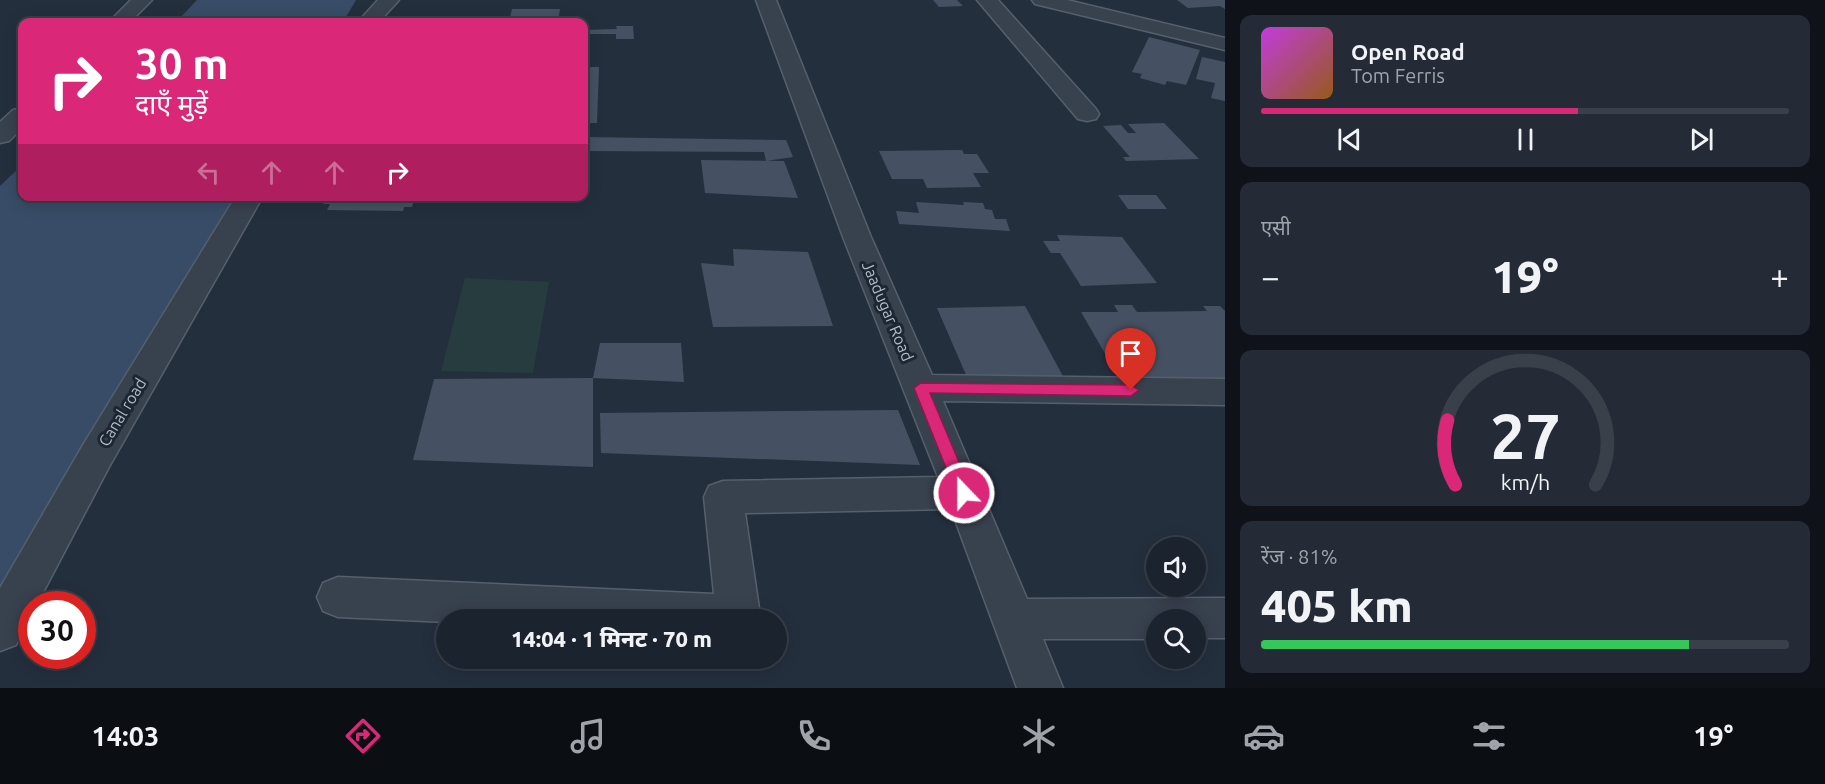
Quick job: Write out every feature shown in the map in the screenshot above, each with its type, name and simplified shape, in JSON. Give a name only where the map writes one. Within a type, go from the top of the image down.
[{"type":"street","points":[[122,18],[142,0]]},
{"type":"street","points":[[372,18],[389,0]]},
{"type":"street","name":"Jaadugar Road","points":[[766,0],[857,237],[964,493],[1040,688]]},
{"type":"street","points":[[987,0],[1087,114]]},
{"type":"street","points":[[1042,0],[1225,44]]},
{"type":"street","points":[[0,136],[18,119]]},
{"type":"street","name":"Canal road","points":[[0,630],[96,456],[247,201]]},
{"type":"street","points":[[921,388],[1225,392]]},
{"type":"street","points":[[338,597],[738,615],[723,497],[964,493]]},
{"type":"street","points":[[1013,619],[1225,618]]},
{"type":"green space","points":[[465,278],[549,282],[533,373],[441,371]]},
{"type":"water","points":[[197,0],[356,0],[345,18],[180,18]]},
{"type":"water","points":[[18,169],[18,201],[239,201],[0,605],[0,186]]},
{"type":"building","points":[[933,0],[957,0],[963,6],[939,7]]},
{"type":"building","points":[[1177,0],[1225,0],[1225,9],[1220,6],[1188,8]]},
{"type":"building","points":[[512,9],[560,9],[559,18],[510,18]]},
{"type":"building","points":[[616,26],[633,26],[634,39],[616,39],[616,34],[588,34],[588,30],[617,29]]},
{"type":"building","points":[[1149,37],[1200,50],[1186,85],[1167,81],[1165,85],[1140,78],[1142,74],[1132,72]]},
{"type":"building","points":[[1202,57],[1225,62],[1225,101],[1211,98],[1215,83],[1196,79]]},
{"type":"building","points":[[588,67],[599,67],[597,123],[588,123]]},
{"type":"building","points":[[1164,123],[1199,159],[1126,161],[1123,157],[1130,157],[1103,126],[1121,125],[1128,133],[1136,133],[1128,124]]},
{"type":"building","points":[[588,137],[786,140],[793,157],[766,161],[764,152],[588,151]]},
{"type":"building","points":[[962,150],[964,154],[977,154],[989,173],[973,173],[981,187],[927,188],[923,179],[892,179],[879,151]]},
{"type":"building","points":[[701,160],[784,161],[798,198],[705,193]]},
{"type":"building","points":[[1118,195],[1156,195],[1167,209],[1128,209]]},
{"type":"building","points":[[324,201],[414,201],[412,207],[404,207],[403,211],[327,210],[330,204],[323,204]]},
{"type":"building","points":[[916,202],[964,205],[963,202],[983,203],[985,209],[992,210],[995,219],[1006,219],[1010,231],[899,224],[896,211],[919,213]]},
{"type":"building","points":[[1057,235],[1122,237],[1157,283],[1081,286],[1060,253],[1051,253],[1043,241],[1060,241]]},
{"type":"building","points":[[733,249],[808,252],[833,326],[713,327],[701,263],[734,266]]},
{"type":"building","points":[[1114,305],[1132,305],[1137,312],[1207,311],[1203,306],[1220,306],[1225,311],[1225,382],[1122,383],[1081,312],[1118,312]]},
{"type":"building","points":[[1025,306],[1064,378],[970,384],[937,308]]},
{"type":"building","points":[[600,343],[681,343],[684,382],[593,378]]},
{"type":"building","points":[[593,378],[593,467],[413,460],[434,379]]},
{"type":"building","points":[[898,410],[920,465],[601,453],[600,413]]},
{"type":"route","points":[[964,493],[921,388],[1131,390]]}]
